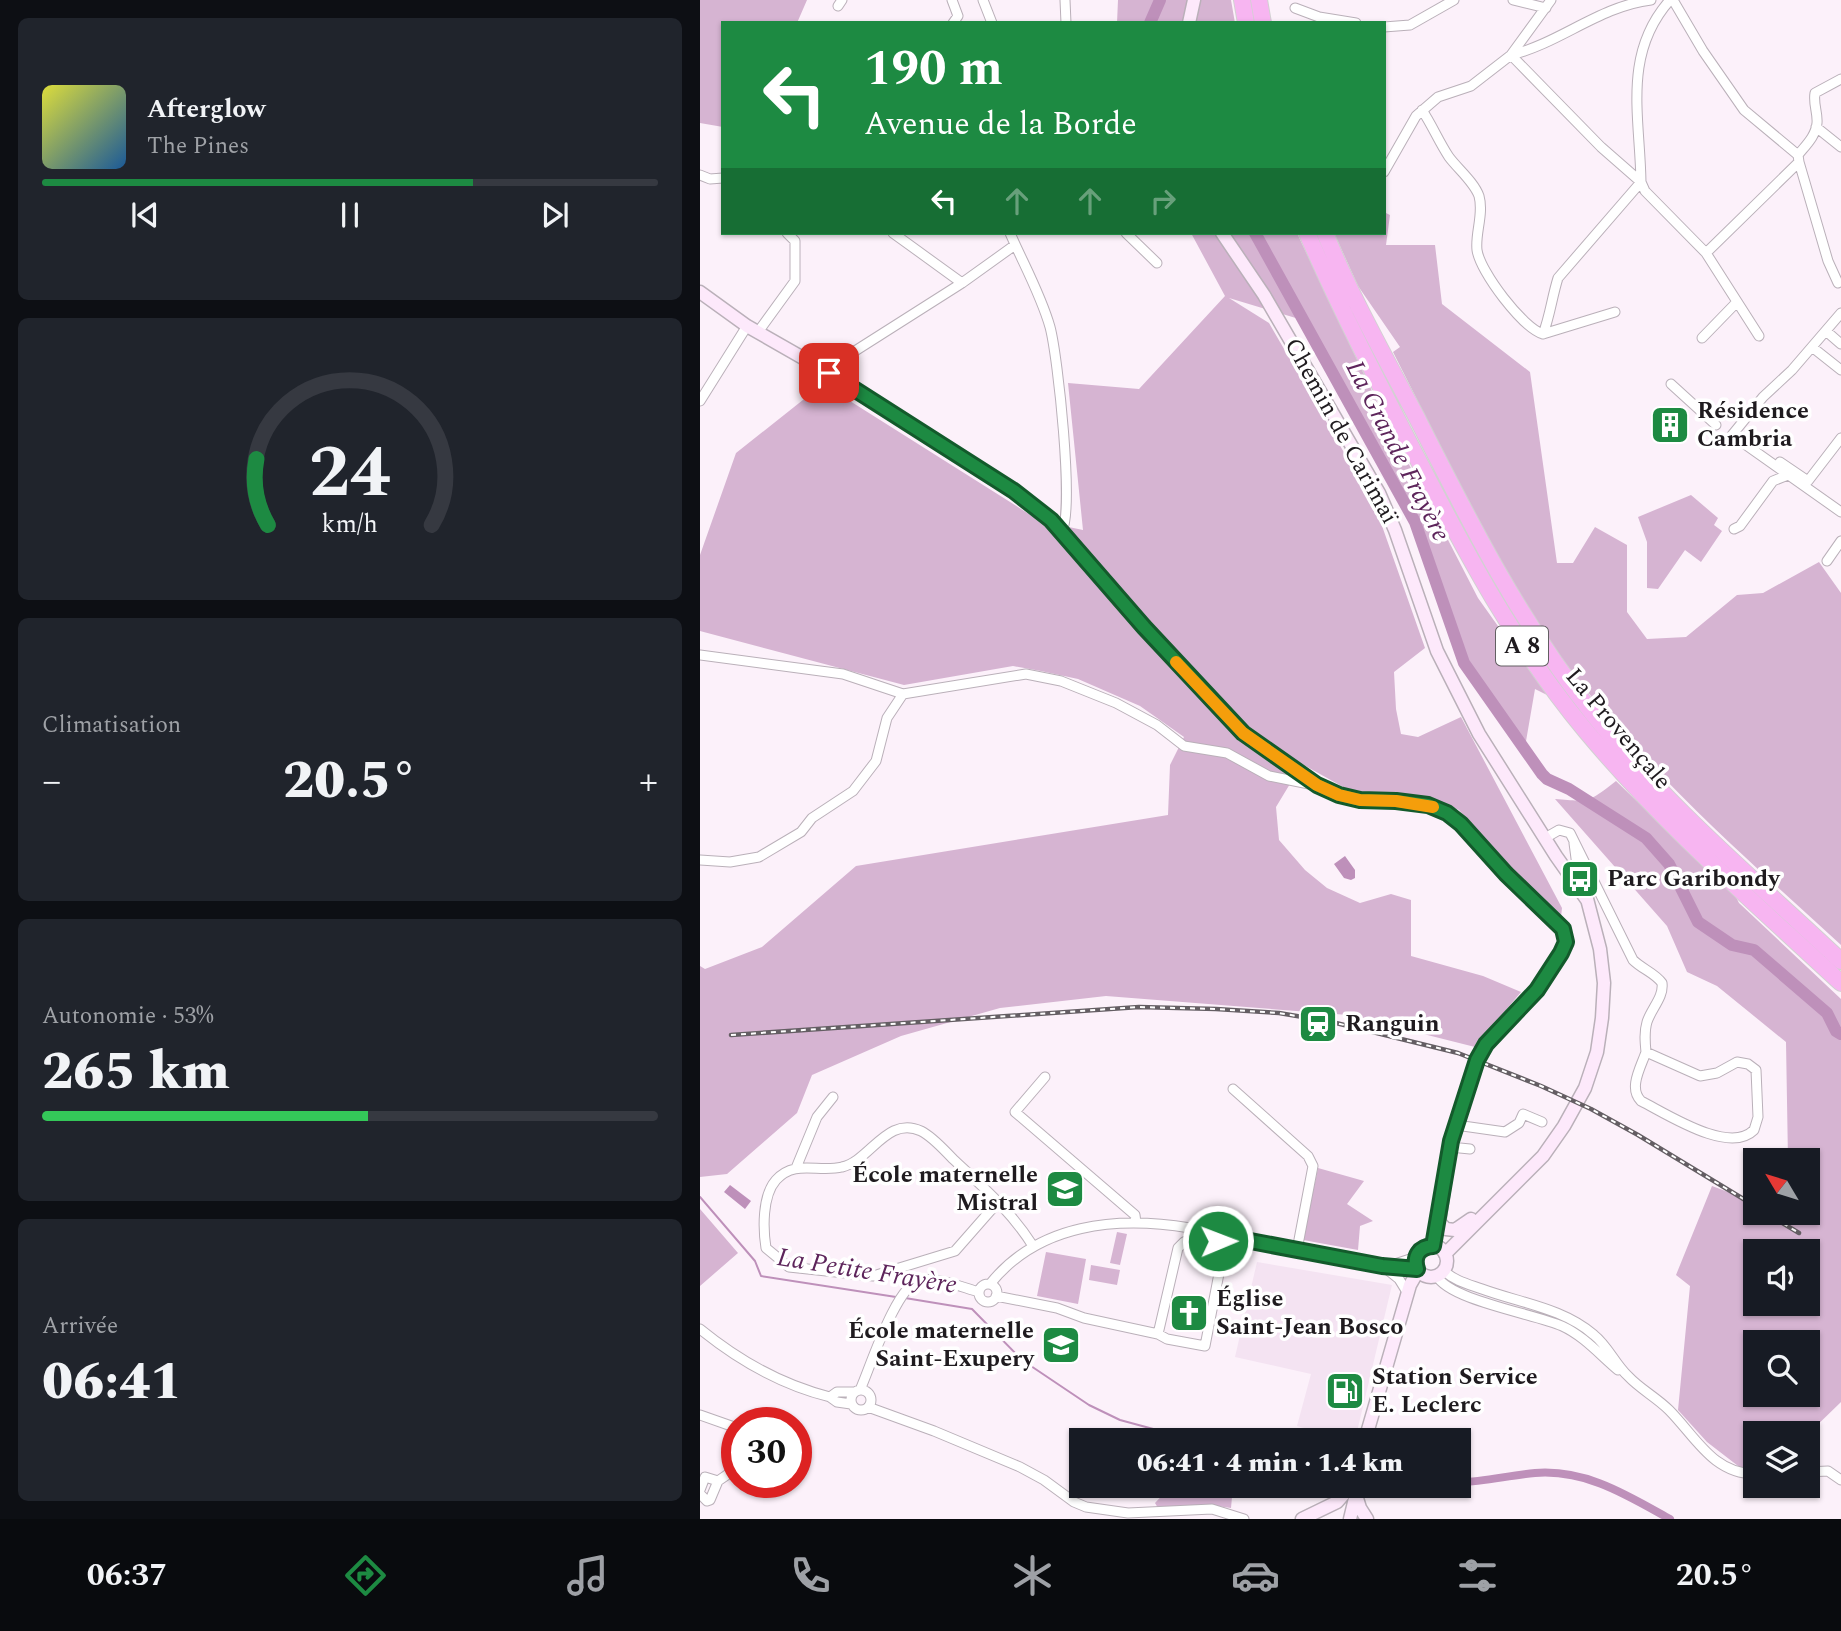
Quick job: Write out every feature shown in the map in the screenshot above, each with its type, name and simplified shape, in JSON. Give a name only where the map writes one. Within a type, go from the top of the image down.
[{"type":"highway","points":[[1242,0],[1246,21]]},
{"type":"highway","points":[[1259,0],[1263,21]]},
{"type":"highway","name":"La Provençale","points":[[1308,235],[1347,321],[1476,571],[1532,661],[1584,730],[1639,791],[1841,984]]},
{"type":"highway","name":"La Provençale","points":[[1326,235],[1372,333],[1462,510],[1509,595],[1551,658],[1594,716],[1651,780],[1841,961]]},
{"type":"street","points":[[952,0],[958,16],[954,21]]},
{"type":"street","points":[[984,0],[991,21]]},
{"type":"street","points":[[1065,0],[1066,21]]},
{"type":"street","points":[[1189,21],[1194,0]]},
{"type":"street","points":[[1386,27],[1410,25],[1454,0]]},
{"type":"street","points":[[1386,168],[1416,116],[1438,97],[1471,86],[1511,55],[1548,4],[1513,0]]},
{"type":"street","points":[[1511,55],[1526,51],[1613,9],[1651,0]]},
{"type":"street","points":[[1759,336],[1706,253],[1645,191],[1641,182],[1635,102],[1636,78],[1646,39],[1661,9],[1671,0],[1744,110],[1799,158],[1828,261],[1838,284]]},
{"type":"street","points":[[1296,8],[1319,17],[1344,21]]},
{"type":"street","points":[[1511,55],[1601,147],[1641,182]]},
{"type":"street","points":[[1706,253],[1799,158],[1816,127],[1815,93],[1841,79]]},
{"type":"street","points":[[1422,110],[1445,151],[1478,193],[1481,205],[1477,251],[1485,268],[1503,296],[1532,329],[1543,334],[1615,312]]},
{"type":"street","points":[[1816,127],[1841,147]]},
{"type":"street","points":[[700,175],[710,179],[721,178]]},
{"type":"street","points":[[1543,334],[1558,278],[1641,182]]},
{"type":"street","points":[[700,401],[752,329],[795,281],[795,241],[789,235]]},
{"type":"street","points":[[896,235],[962,283]]},
{"type":"street","points":[[1011,235],[1049,327],[1055,358],[1066,477],[1066,523],[1062,531]]},
{"type":"street","points":[[1128,235],[1157,262]]},
{"type":"street","name":"Chemin de Carimaï","points":[[1223,235],[1264,295],[1379,493],[1398,538],[1437,651],[1479,734],[1548,836],[1587,900]]},
{"type":"street","points":[[838,378],[855,351],[962,283],[1015,245]]},
{"type":"street","points":[[700,292],[752,329],[838,378],[1014,491],[1062,531],[1103,581],[1234,725],[1317,785],[1339,795],[1360,800],[1428,805],[1447,813],[1461,824],[1506,874],[1563,929],[1566,942],[1543,981],[1519,1011],[1486,1044],[1477,1060],[1450,1147],[1433,1246]]},
{"type":"street","points":[[1702,338],[1736,303]]},
{"type":"street","points":[[1734,433],[1763,397],[1792,370],[1841,313]]},
{"type":"street","points":[[1826,331],[1841,344]]},
{"type":"street","points":[[1812,346],[1839,372]]},
{"type":"street","points":[[1671,384],[1716,425]]},
{"type":"street","points":[[1734,433],[1808,481],[1841,438]]},
{"type":"street","points":[[1734,433],[1841,512]]},
{"type":"street","points":[[1734,529],[1740,526],[1773,481],[1788,475]]},
{"type":"street","points":[[1827,561],[1841,541]]},
{"type":"street","points":[[700,655],[843,674],[903,694],[1026,674],[1061,681],[1116,703],[1157,724],[1184,746],[1227,754],[1269,776],[1305,785],[1317,785]]},
{"type":"street","points":[[700,860],[730,862],[759,857],[801,832],[813,818],[853,791],[876,761],[887,718],[903,694]]},
{"type":"street","points":[[1548,836],[1559,830],[1565,830],[1572,836],[1633,960],[1658,978],[1664,987],[1647,1022],[1644,1040],[1646,1052],[1635,1087],[1636,1096],[1641,1101],[1720,1138],[1743,1137],[1754,1130],[1758,1117],[1756,1070],[1748,1064],[1737,1062],[1717,1073],[1700,1076],[1646,1052]]},
{"type":"street","name":"Chemin de Carimaï","points":[[1445,1254],[1543,1156],[1573,1110],[1592,1070],[1602,1018],[1604,983],[1600,948],[1586,893],[1576,869],[1548,836]]},
{"type":"street","points":[[1572,836],[1576,869],[1584,863],[1589,869]]},
{"type":"street","points":[[1045,1077],[1015,1112],[1135,1215],[1136,1223]]},
{"type":"street","points":[[1233,1088],[1308,1156],[1313,1166],[1297,1250]]},
{"type":"street","points":[[796,1168],[817,1117],[833,1097]]},
{"type":"street","points":[[1456,1125],[1505,1132],[1519,1123],[1524,1114],[1542,1122]]},
{"type":"street","points":[[998,1202],[955,1251],[873,1276],[789,1267],[766,1248],[768,1195],[773,1185],[790,1168],[842,1167],[889,1133],[906,1127],[920,1131],[935,1142],[998,1202],[1018,1222],[1033,1246]]},
{"type":"street","points":[[1450,1147],[1470,1149]]},
{"type":"street","name":"Chemin de Carimaï","points":[[1438,1222],[1446,1229],[1455,1230],[1474,1216],[1483,1214]]},
{"type":"street","points":[[1136,1223],[1192,1233],[1214,1242],[1221,1250],[1222,1258],[1205,1346],[1084,1318],[1057,1308],[996,1296],[988,1301],[982,1300],[979,1292],[1013,1259],[1033,1246],[1099,1225],[1136,1223]]},
{"type":"street","points":[[1158,1334],[1178,1248],[1192,1233],[1196,1223],[1209,1224],[1221,1230],[1224,1236]]},
{"type":"street","points":[[1214,1242],[1224,1236],[1382,1266],[1426,1270],[1447,1262],[1440,1248],[1424,1247],[1426,1270],[1414,1291],[1374,1428]]},
{"type":"street","points":[[1382,1266],[1399,1279],[1407,1292]]},
{"type":"street","points":[[1367,1428],[1407,1292],[1426,1270]]},
{"type":"street","points":[[1426,1270],[1440,1282],[1464,1295],[1563,1326],[1584,1340],[1671,1412],[1714,1461],[1727,1468],[1743,1471]]},
{"type":"street","points":[[979,1292],[934,1280],[917,1280],[897,1303],[857,1391],[850,1398],[851,1404],[857,1410],[868,1407],[934,1431],[1020,1468],[1086,1507],[1137,1513],[1212,1509],[1244,1519]]},
{"type":"street","points":[[990,1284],[995,1288],[996,1296]]},
{"type":"street","points":[[700,1329],[770,1375],[837,1402],[851,1404]]},
{"type":"street","points":[[830,1397],[837,1392],[866,1391],[870,1396],[868,1407]]},
{"type":"street","points":[[700,1415],[721,1422]]},
{"type":"street","points":[[1820,1471],[1828,1471],[1841,1480]]},
{"type":"street","points":[[700,1492],[705,1477],[718,1481],[721,1479]]},
{"type":"street","points":[[1302,1519],[1343,1498]]},
{"type":"street","points":[[1350,1519],[1354,1498]]},
{"type":"street","points":[[1357,1498],[1367,1519]]},
{"type":"street","points":[[1302,1519],[1322,1519]]},
{"type":"shaded area","points":[[700,0],[807,0],[798,21],[721,21],[721,127],[700,123]]},
{"type":"shaded area","points":[[1118,0],[1231,0],[1235,21],[1117,21]]},
{"type":"shaded area","points":[[1386,213],[1390,215],[1386,245],[1435,245],[1442,304],[1530,372],[1557,563],[1573,563],[1595,527],[1627,545],[1627,612],[1647,639],[1686,637],[1737,595],[1763,593],[1819,562],[1841,593],[1841,945],[1695,810],[1627,738],[1564,661],[1539,625],[1472,510],[1393,352],[1400,347],[1358,286],[1335,235],[1386,235]]},
{"type":"shaded area","points":[[1192,235],[1298,235],[1382,412],[1478,598],[1547,695],[1535,689],[1525,747],[1464,653],[1411,506],[1309,322],[1229,298],[1269,323],[1375,506],[1425,648],[1394,672],[1396,709],[1401,734],[1418,737],[1461,717],[1562,908],[1561,917],[1514,874],[1459,810],[1438,801],[1405,795],[1371,796],[1345,788],[1302,764],[1276,807],[1279,840],[1305,870],[1327,888],[1360,903],[1391,894],[1411,900],[1411,956],[1483,976],[1521,992],[1475,1047],[1348,1015],[1106,996],[1000,1008],[901,1036],[812,1075],[797,1113],[727,1174],[700,1177],[700,966],[705,969],[762,947],[856,866],[1168,815],[1170,765],[1184,737],[1140,706],[1078,679],[1013,666],[904,685],[700,631],[700,555],[736,453],[823,384],[1040,521],[1083,530],[1068,383],[1139,389],[1225,296]]},
{"type":"shaded area","points":[[1691,495],[1718,518],[1714,525],[1722,531],[1701,562],[1685,550],[1658,589],[1647,588],[1647,542],[1638,517]]},
{"type":"shaded area","points":[[1616,781],[1841,999],[1841,1402],[1820,1422],[1743,1421],[1743,1469],[1707,1442],[1678,1410],[1690,1286],[1676,1275],[1712,1186],[1743,1198],[1743,1225],[1820,1225],[1820,1148],[1788,1148],[1786,1042],[1717,986],[1687,972],[1667,926],[1555,799],[1594,797]]},
{"type":"shaded area","points":[[1345,856],[1355,870],[1355,878],[1351,880],[1344,878],[1334,864]]},
{"type":"shaded area","points":[[1318,1168],[1364,1181],[1347,1204],[1373,1221],[1360,1226],[1358,1250],[1303,1240]]},
{"type":"shaded area","points":[[730,1185],[751,1201],[745,1209],[724,1192]]},
{"type":"shaded area","points":[[700,1209],[738,1253],[700,1286]]},
{"type":"shaded area","points":[[1117,1232],[1127,1234],[1120,1265],[1110,1263]]},
{"type":"shaded area","points":[[1046,1252],[1086,1259],[1078,1304],[1037,1296]]},
{"type":"shaded area","points":[[1257,1262],[1392,1285],[1358,1428],[1297,1426],[1311,1374],[1235,1357]]},
{"type":"shaded area","points":[[1091,1265],[1120,1270],[1117,1285],[1089,1280]]},
{"type":"shaded area","points":[[1160,1498],[1232,1498],[1231,1508],[1210,1505],[1158,1508],[1155,1503]]},
{"type":"waterway","name":"La Grande Frayère","points":[[1151,21],[1160,0]]},
{"type":"waterway","name":"La Grande Frayère","points":[[1256,235],[1415,522],[1464,663],[1542,774],[1646,838],[1669,864],[1698,922],[1732,945],[1754,950],[1827,1013],[1836,1031],[1841,1034]]},
{"type":"waterway","name":"La Petite Frayère","points":[[700,1197],[755,1261],[761,1276],[896,1297]]},
{"type":"waterway","name":"La Petite Frayère","points":[[905,1298],[972,1309],[1022,1360],[1089,1405],[1120,1420],[1150,1428]]},
{"type":"waterway","name":"La Petite Frayère","points":[[1471,1481],[1535,1473],[1572,1475],[1606,1486],[1670,1519]]},
{"type":"railway","points":[[731,1035],[1139,1007],[1279,1013],[1332,1022],[1458,1053],[1541,1086],[1638,1135],[1743,1199]]},
{"type":"railway","points":[[1786,1225],[1799,1233]]},
{"type":"slow traffic","points":[[1176,662],[1243,733],[1317,785],[1339,795],[1360,800],[1396,801],[1433,807]]},
{"type":"place","name":"Résidence Cambria","points":[[1670,425]]},
{"type":"place","name":"Parc Garibondy","points":[[1580,879]]},
{"type":"place","name":"Ranguin","points":[[1318,1024]]},
{"type":"place","name":"École maternelle Mistral","points":[[1065,1189]]},
{"type":"place","name":"Église Saint-Jean Bosco","points":[[1189,1313]]},
{"type":"place","name":"École maternelle Saint-Exupery","points":[[1061,1345]]},
{"type":"place","name":"Station Service E. Leclerc","points":[[1345,1391]]},
{"type":"route","points":[[829,373],[1014,491],[1051,520],[1144,627],[1243,733],[1317,785],[1339,795],[1360,800],[1428,805],[1447,813],[1473,836],[1518,887],[1563,929],[1566,935],[1561,953],[1537,990],[1486,1044],[1477,1060],[1451,1141],[1433,1246],[1420,1250],[1415,1261],[1417,1269],[1382,1266],[1224,1236],[1218,1241]]}]
